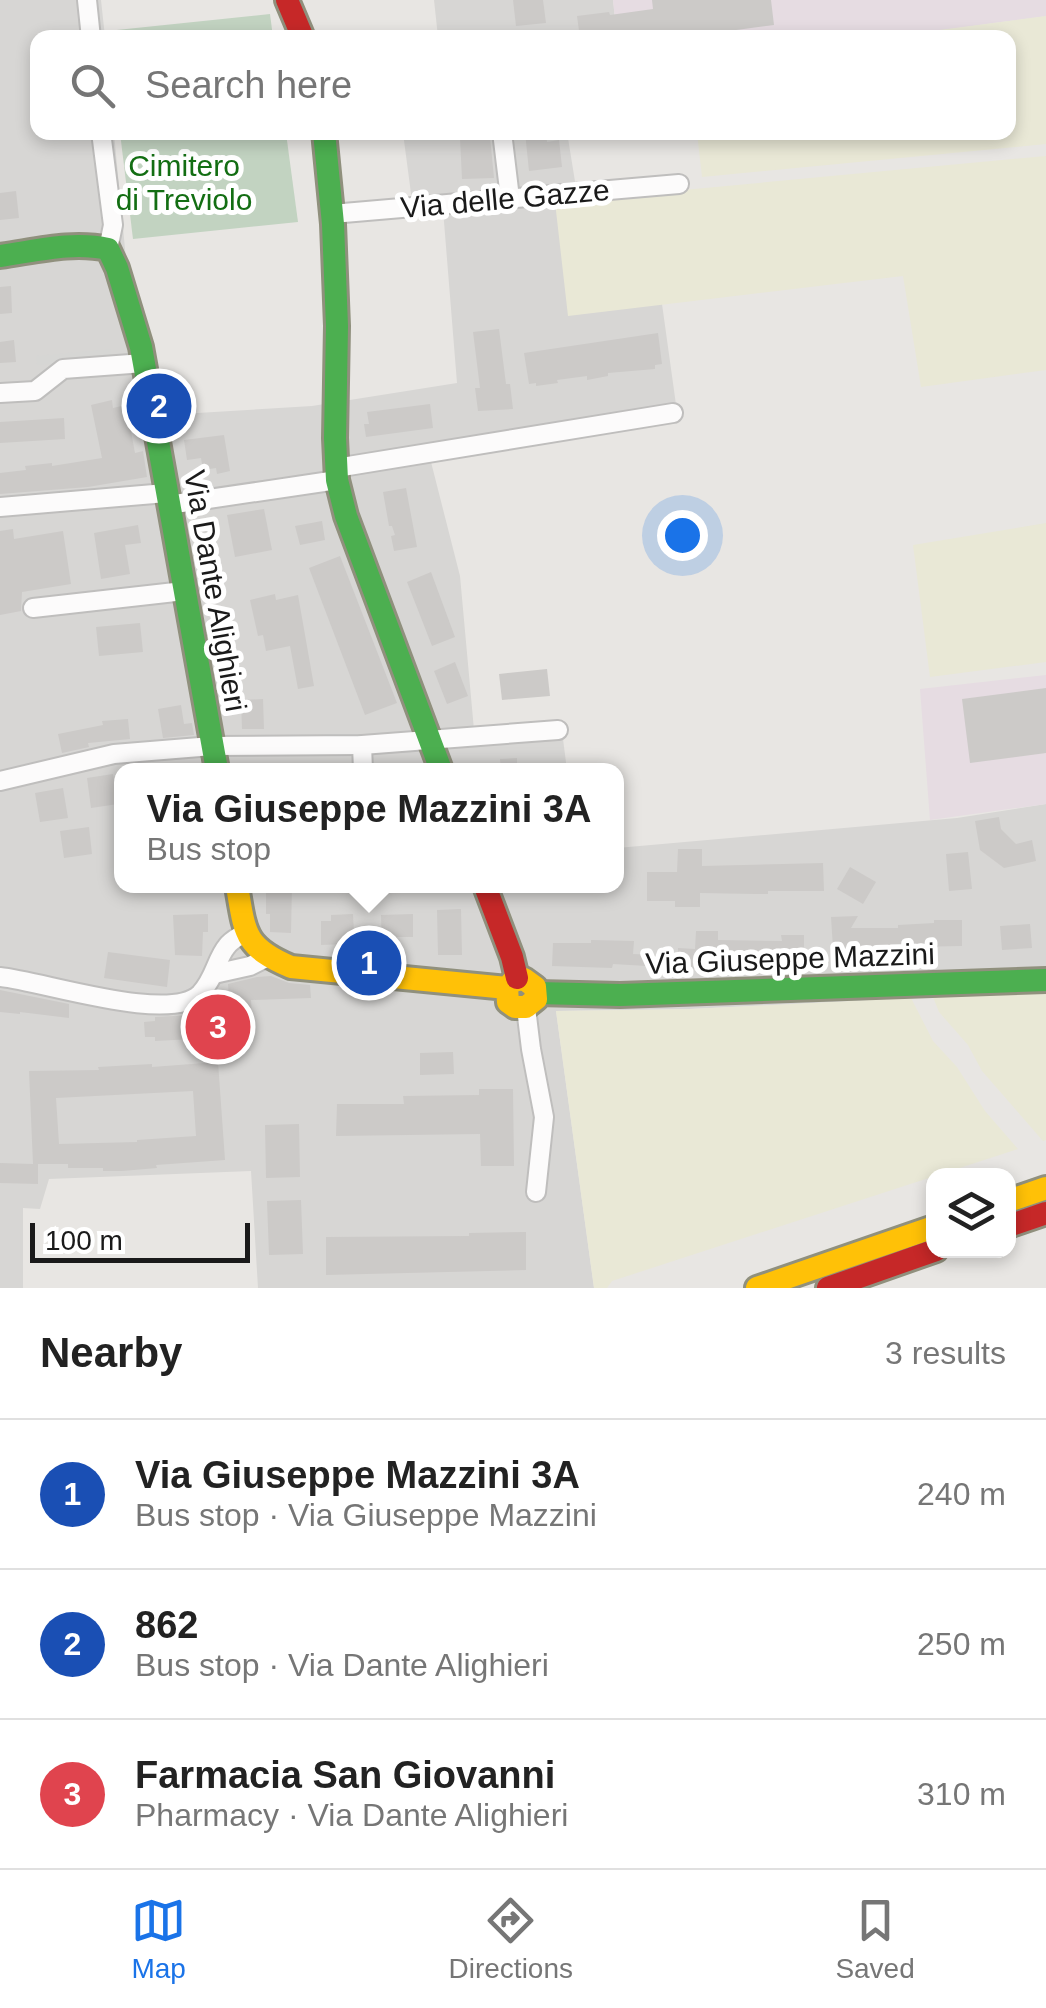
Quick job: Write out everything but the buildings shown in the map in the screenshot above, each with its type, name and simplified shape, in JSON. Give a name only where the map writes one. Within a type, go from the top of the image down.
[{"type":"main road","points":[[286,0],[300,30]]},
{"type":"main road","points":[[325,140],[338,326],[334,438],[337,474],[346,516],[438,763]]},
{"type":"main road","points":[[0,256],[82,245],[108,249]]},
{"type":"main road","name":"Via Dante Alighieri","points":[[108,249],[144,363],[216,763]]},
{"type":"main road","points":[[238,893],[246,932],[266,958],[291,967],[512,983],[527,979],[532,982],[531,1001]]},
{"type":"main road","points":[[488,893],[512,957],[512,983]]},
{"type":"main road","name":"Via Giuseppe Mazzini","points":[[531,1001],[550,995],[1046,980]]},
{"type":"main road","points":[[1016,1198],[1046,1188]]},
{"type":"main road","points":[[1016,1223],[1046,1212]]},
{"type":"main road","points":[[757,1288],[926,1230]]},
{"type":"main road","points":[[828,1288],[926,1254]]},
{"type":"street","points":[[88,0],[90,30]]},
{"type":"street","points":[[102,140],[112,225],[108,249]]},
{"type":"street","points":[[503,140],[510,198]]},
{"type":"street","name":"Via delle Gazze","points":[[332,214],[678,184]]},
{"type":"street","points":[[0,393],[34,391],[63,369],[144,363]]},
{"type":"street","points":[[0,508],[167,499],[337,474],[674,413]]},
{"type":"street","points":[[34,608],[184,592]]},
{"type":"street","points":[[0,781],[114,754],[212,746],[362,744],[558,730]]},
{"type":"street","points":[[362,744],[363,763]]},
{"type":"street","points":[[0,977],[96,998],[155,1004],[188,1001],[198,996],[214,974],[226,946],[246,932]]},
{"type":"street","points":[[214,974],[266,958]]},
{"type":"street","points":[[531,1001],[531,1048],[544,1117],[536,1192]]},
{"type":"shaded area","points":[[0,0],[101,0],[104,30],[30,30],[30,140],[115,140],[126,259],[164,415],[312,406],[457,383],[442,197],[412,201],[404,140],[568,140],[578,200],[568,315],[662,304],[678,419],[431,462],[460,576],[475,741],[563,739],[566,763],[114,763],[114,893],[624,893],[624,847],[957,818],[1046,804],[1046,992],[689,1009],[556,1011],[594,1288],[258,1288],[251,1171],[49,1179],[40,1209],[23,1208],[23,1288],[0,1288]]},
{"type":"shaded area","points":[[434,0],[613,0],[616,30],[437,30]]},
{"type":"shaded area","points":[[613,0],[1046,0],[1046,16],[944,30],[616,30]]},
{"type":"shaded area","points":[[111,349],[111,359],[37,365],[36,356]]},
{"type":"shaded area","points":[[1046,675],[1046,804],[930,820],[920,689]]},
{"type":"green space","points":[[270,14],[272,30],[117,30]]},
{"type":"green space","points":[[1046,16],[1046,144],[702,177],[698,140],[1016,140],[1016,30],[939,30]]},
{"type":"green space","name":"Cimitero di Treviolo","points":[[121,140],[287,140],[298,222],[133,239]]},
{"type":"green space","points":[[1046,156],[1046,370],[921,387],[903,276],[568,316],[555,202]]},
{"type":"green space","points":[[1046,523],[1046,662],[930,677],[913,545]]},
{"type":"green space","points":[[1046,992],[1043,1141],[982,1071],[968,1045],[939,1012],[933,997]]},
{"type":"green space","points":[[911,998],[933,1041],[1018,1149],[960,1168],[926,1168],[926,1179],[612,1281],[607,1288],[594,1288],[556,1011]]},
{"type":"traffic: fast","points":[[325,140],[337,326],[337,480],[346,516],[438,763]]},
{"type":"traffic: fast","points":[[0,256],[94,247],[108,249],[117,268],[141,347],[216,763]]},
{"type":"traffic: fast","points":[[537,993],[620,995],[1046,980]]},
{"type":"traffic: slow","points":[[238,893],[249,937],[264,953],[291,967],[507,988]]},
{"type":"traffic: slow","points":[[524,979],[535,987],[536,999],[526,1007],[515,1007],[508,1002],[507,988],[513,981],[524,979]]},
{"type":"traffic: slow","points":[[1016,1198],[1046,1188]]},
{"type":"traffic: slow","points":[[757,1288],[926,1230]]},
{"type":"traffic: jam","points":[[287,0],[300,30]]},
{"type":"traffic: jam","points":[[488,893],[517,978]]},
{"type":"traffic: jam","points":[[1016,1223],[1046,1213]]},
{"type":"traffic: jam","points":[[828,1288],[926,1254]]},
{"type":"place","name":"862","points":[[159,406]]},
{"type":"place","name":"Via Giuseppe Mazzini 3A","points":[[369,963]]},
{"type":"place","name":"Farmacia San Giovanni","points":[[218,1027]]}]
